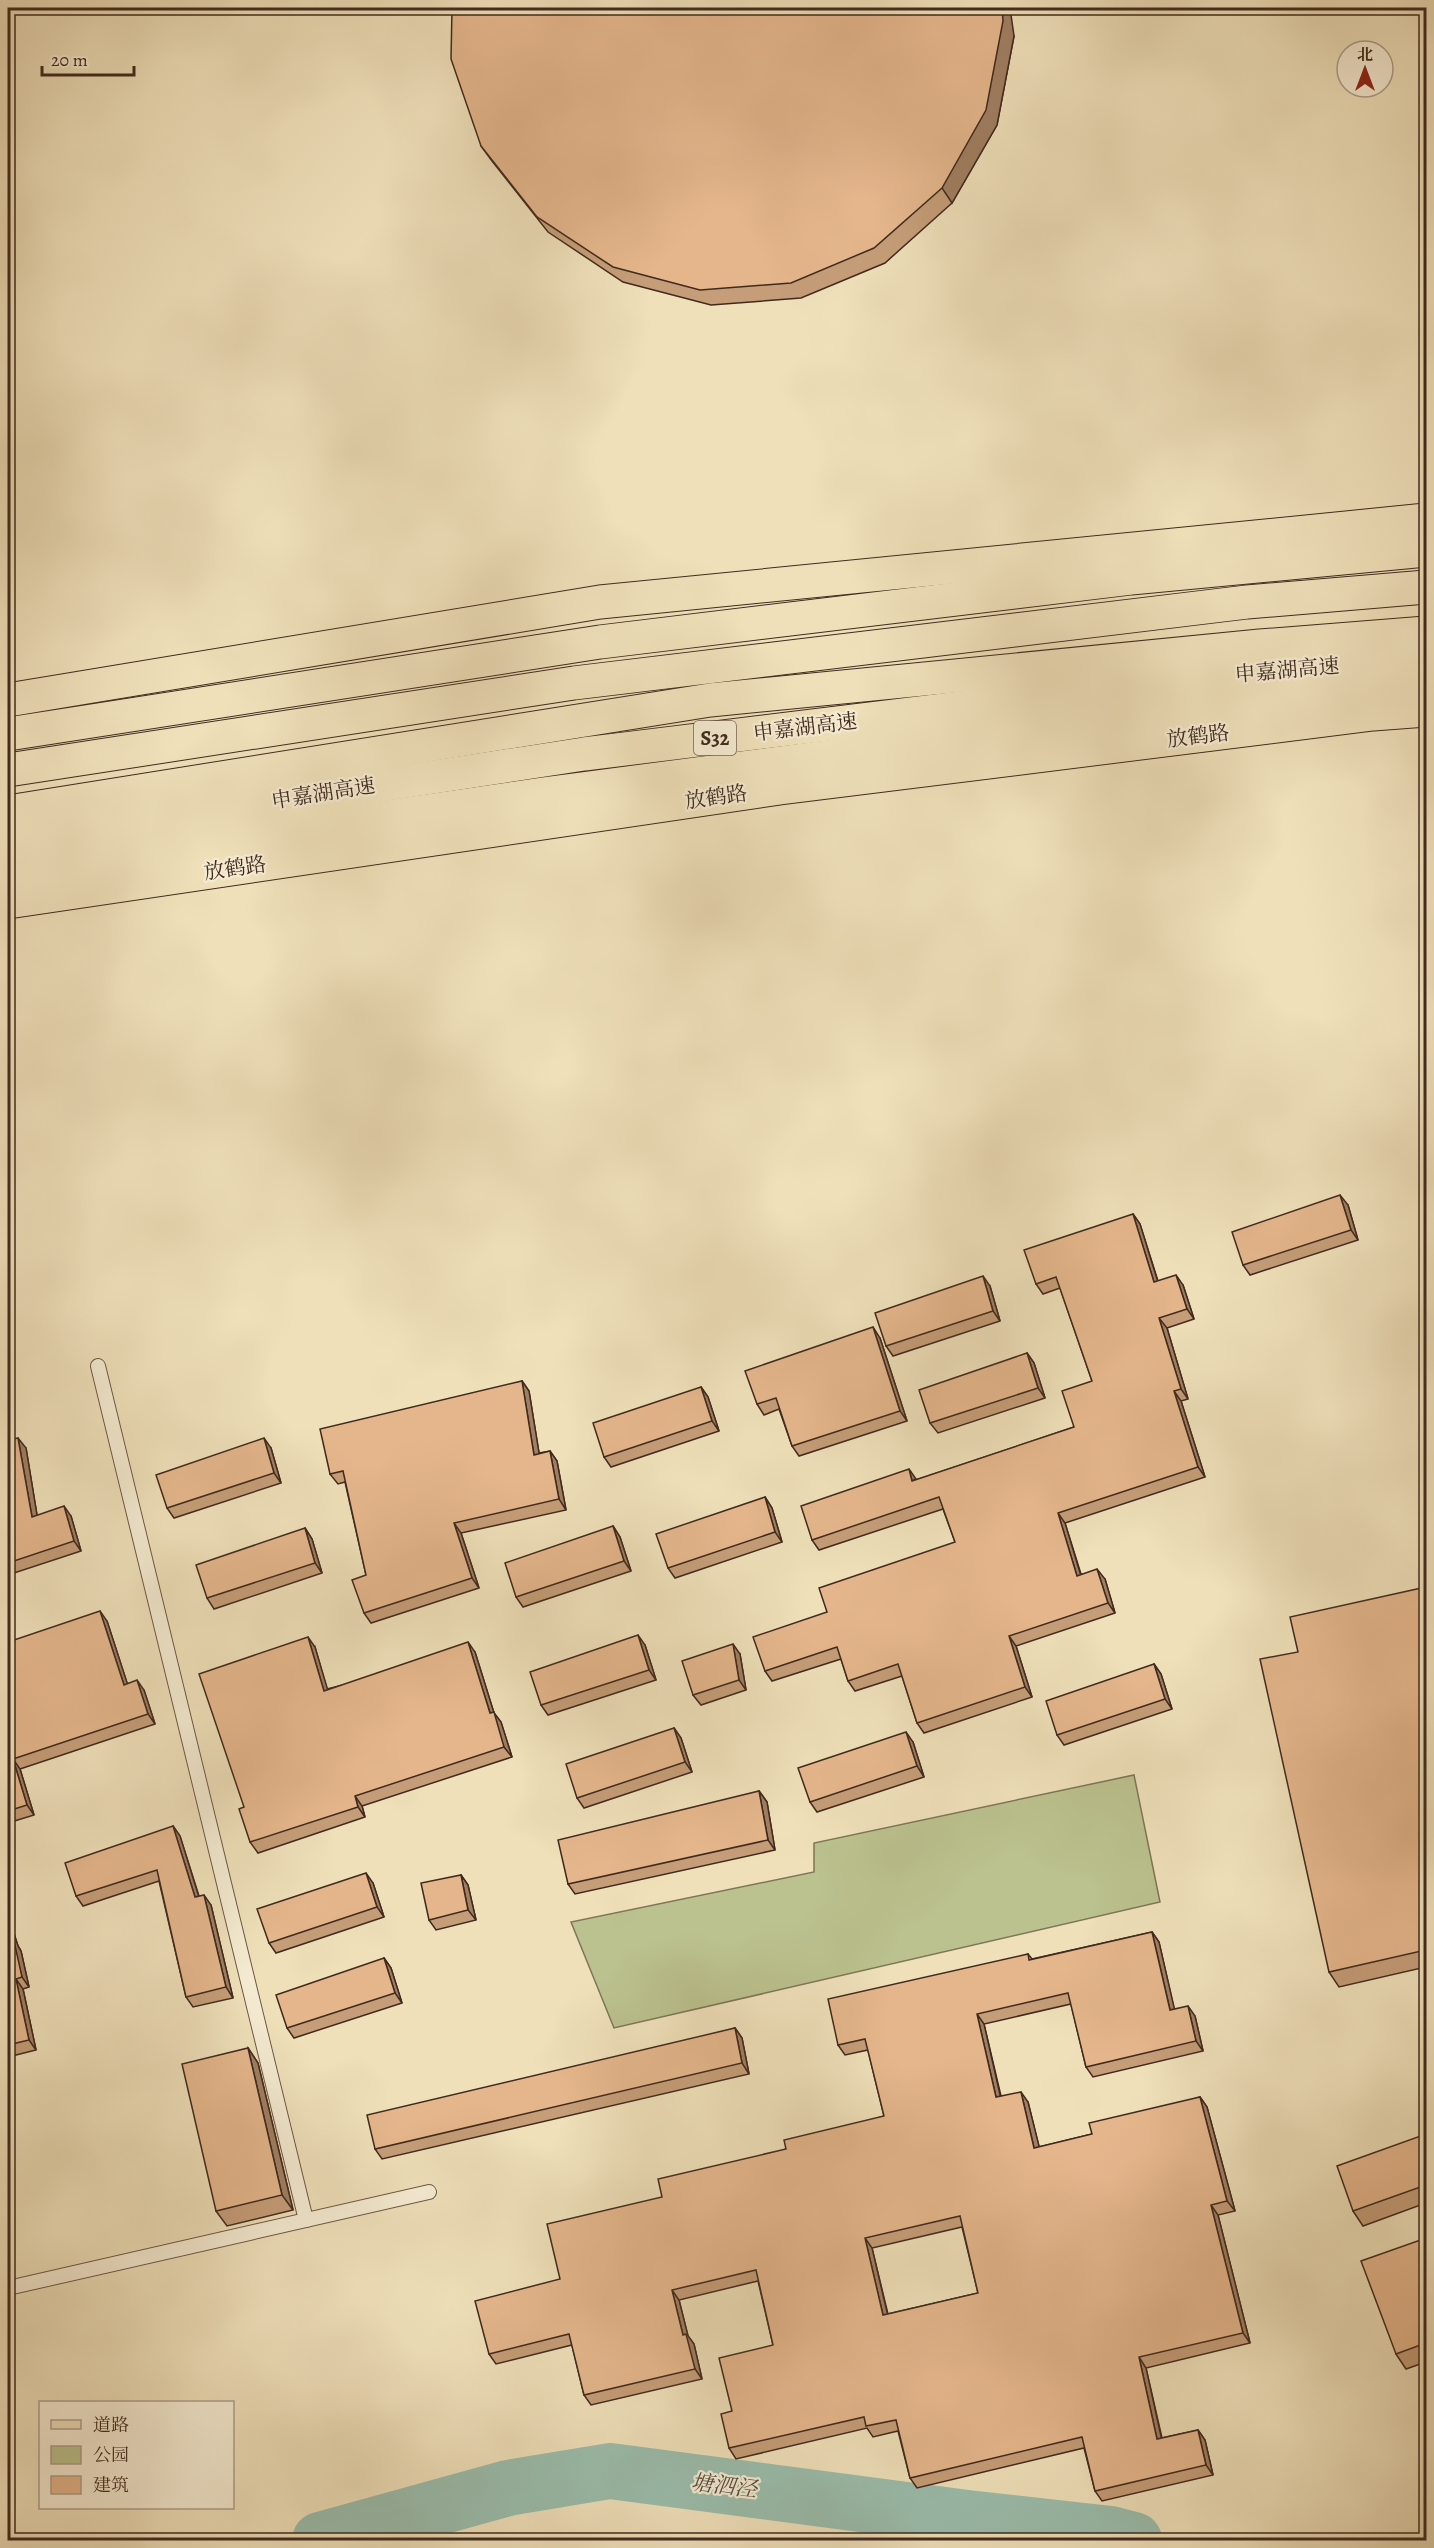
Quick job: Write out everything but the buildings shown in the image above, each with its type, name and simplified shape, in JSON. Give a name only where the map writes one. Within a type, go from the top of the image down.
[{"type":"main road","points":[[8,700],[600,602],[1426,520]]},
{"type":"main road","points":[[8,734],[656,634],[1131,578],[1426,550]]},
{"type":"main road","points":[[8,761],[958,628],[1333,586],[1426,580]]},
{"type":"main road","points":[[8,770],[574,683],[1247,602],[1426,587]]},
{"type":"main road","points":[[8,812],[710,700],[1248,647],[1426,633]]},
{"type":"main road","name":"申嘉湖高速","points":[[8,842],[584,753],[1254,672],[1426,659]]},
{"type":"main road","points":[[8,872],[543,794],[1059,727],[1426,684]]},
{"type":"main road","name":"放鹤路","points":[[8,902],[780,788],[1373,714],[1426,710]]},
{"type":"lane","points":[[98,1366],[306,2220]]},
{"type":"lane","points":[[8,2288],[429,2192]]},
{"type":"green space","points":[[1134,1775],[1160,1902],[614,2028],[571,1922],[814,1872],[814,1843]]},
{"type":"waterway","name":"塘泗泾","points":[[320,2540],[508,2488],[610,2471],[967,2518],[1111,2534],[1134,2540]]}]
